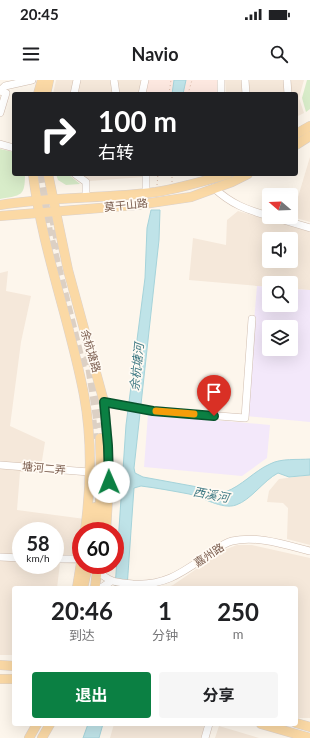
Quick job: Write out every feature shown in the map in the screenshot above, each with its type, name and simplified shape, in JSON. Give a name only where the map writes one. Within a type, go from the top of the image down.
[{"type":"main road","points":[[39,92],[42,80]]},
{"type":"main road","points":[[46,92],[48,80]]},
{"type":"main road","points":[[298,133],[310,126]]},
{"type":"main road","points":[[298,144],[310,136]]},
{"type":"main road","name":"余杭塘路","points":[[33,176],[38,212],[84,396],[89,472],[86,522]]},
{"type":"main road","name":"余杭塘路","points":[[48,176],[68,270],[104,402],[108,446],[106,522]]},
{"type":"main road","name":"莫干山路","points":[[0,205],[53,199],[156,192],[229,177]]},
{"type":"main road","name":"莫干山路","points":[[0,216],[191,197],[214,188],[229,177]]},
{"type":"main road","points":[[93,522],[97,439],[99,522]]},
{"type":"main road","points":[[77,586],[79,574]]},
{"type":"main road","points":[[83,586],[86,574]]},
{"type":"main road","points":[[94,586],[97,574]]},
{"type":"main road","points":[[0,665],[12,666]]},
{"type":"main road","points":[[0,679],[12,679]]},
{"type":"main road","points":[[298,724],[310,727]]},
{"type":"main road","points":[[29,738],[36,726]]},
{"type":"main road","points":[[42,738],[49,726]]},
{"type":"main road","points":[[268,726],[304,737]]},
{"type":"street","points":[[0,113],[6,93],[0,91],[5,86],[32,80]]},
{"type":"street","points":[[74,92],[77,80]]},
{"type":"street","points":[[114,80],[116,92]]},
{"type":"street","points":[[142,92],[145,80]]},
{"type":"street","points":[[221,80],[222,92]]},
{"type":"street","points":[[245,80],[246,92]]},
{"type":"street","points":[[287,80],[288,92]]},
{"type":"street","points":[[0,144],[12,147]]},
{"type":"street","points":[[78,176],[86,182],[86,197]]},
{"type":"street","points":[[146,176],[146,193]]},
{"type":"street","points":[[214,188],[226,199],[236,205],[262,214]]},
{"type":"street","points":[[297,224],[310,228]]},
{"type":"street","points":[[104,402],[145,409],[245,418],[252,319]]},
{"type":"street","name":"塘河二弄","points":[[0,465],[89,472]]},
{"type":"street","name":"嘉州路","points":[[110,582],[136,584],[167,580],[224,545],[238,540],[263,541],[310,551]]},
{"type":"street","points":[[0,557],[12,558]]},
{"type":"street","points":[[104,574],[110,582],[104,586]]},
{"type":"street","points":[[205,738],[208,726]]},
{"type":"path","points":[[169,92],[171,80]]},
{"type":"path","points":[[189,92],[192,80]]},
{"type":"path","points":[[156,192],[158,176]]},
{"type":"shaded area","points":[[56,80],[141,80],[139,92],[53,92]]},
{"type":"shaded area","points":[[146,80],[217,80],[217,92],[144,92]]},
{"type":"shaded area","points":[[225,80],[304,80],[299,98],[304,113],[298,116],[298,92],[226,92]]},
{"type":"shaded area","points":[[310,157],[310,222],[298,219],[298,197]]},
{"type":"shaded area","points":[[84,176],[143,176],[143,177],[90,181]]},
{"type":"shaded area","points":[[238,211],[262,218],[262,224],[283,224],[310,232],[310,290],[298,289],[298,276],[262,276],[262,286],[189,280],[193,238],[226,245],[227,220]]},
{"type":"shaded area","points":[[8,271],[6,291],[31,296],[21,342],[10,426],[45,442],[40,473],[20,472],[17,510],[85,519],[84,522],[72,522],[72,564],[64,563],[64,522],[12,522],[12,574],[59,574],[57,586],[12,586],[12,655],[0,655],[0,273]]},
{"type":"shaded area","points":[[257,286],[262,286],[262,312],[298,312],[298,289],[310,290],[310,422],[246,416]]},
{"type":"shaded area","points":[[148,414],[270,425],[267,458],[242,476],[144,467]]},
{"type":"shaded area","points":[[310,475],[310,545],[287,539],[288,508],[283,503],[267,502],[269,491],[279,479]]},
{"type":"shaded area","points":[[237,545],[252,545],[310,558],[310,718],[298,718],[298,586],[171,586],[224,550]]},
{"type":"shaded area","points":[[113,726],[205,726],[202,738],[110,738]]},
{"type":"shaded area","points":[[219,726],[259,738],[215,738]]},
{"type":"green space","points":[[307,80],[310,80],[310,109],[306,112],[302,98]]},
{"type":"green space","points":[[0,149],[12,152],[12,176],[25,176],[25,182],[23,191],[20,194],[13,197],[0,199]]},
{"type":"green space","points":[[57,176],[70,176],[80,184],[66,185],[58,180]]},
{"type":"water","points":[[174,80],[186,80],[183,92],[172,92]]},
{"type":"water","points":[[151,210],[160,210],[159,240],[134,468],[135,473],[143,477],[225,492],[237,486],[264,467],[279,461],[310,459],[310,475],[289,477],[278,473],[247,499],[241,503],[231,506],[219,505],[189,494],[141,486],[134,488],[127,586],[115,586],[116,574],[124,574],[124,522],[119,522],[126,425],[145,278],[147,228]]},
{"type":"water","points":[[87,726],[102,726],[99,738],[83,738]]},
{"type":"tunnel","points":[[41,176],[48,229],[83,370]]},
{"type":"tunnel","points":[[53,216],[60,249]]},
{"type":"tunnel","points":[[88,356],[99,428]]},
{"type":"tunnel","points":[[92,420],[94,439]]},
{"type":"slow traffic","points":[[156,411],[194,414]]},
{"type":"route","points":[[109,482],[108,446],[104,402],[153,411],[214,416]]},
{"type":"water label","name":"余杭塘河","points":[[137,367]]},
{"type":"water label","name":"西溪河","points":[[211,495]]}]
